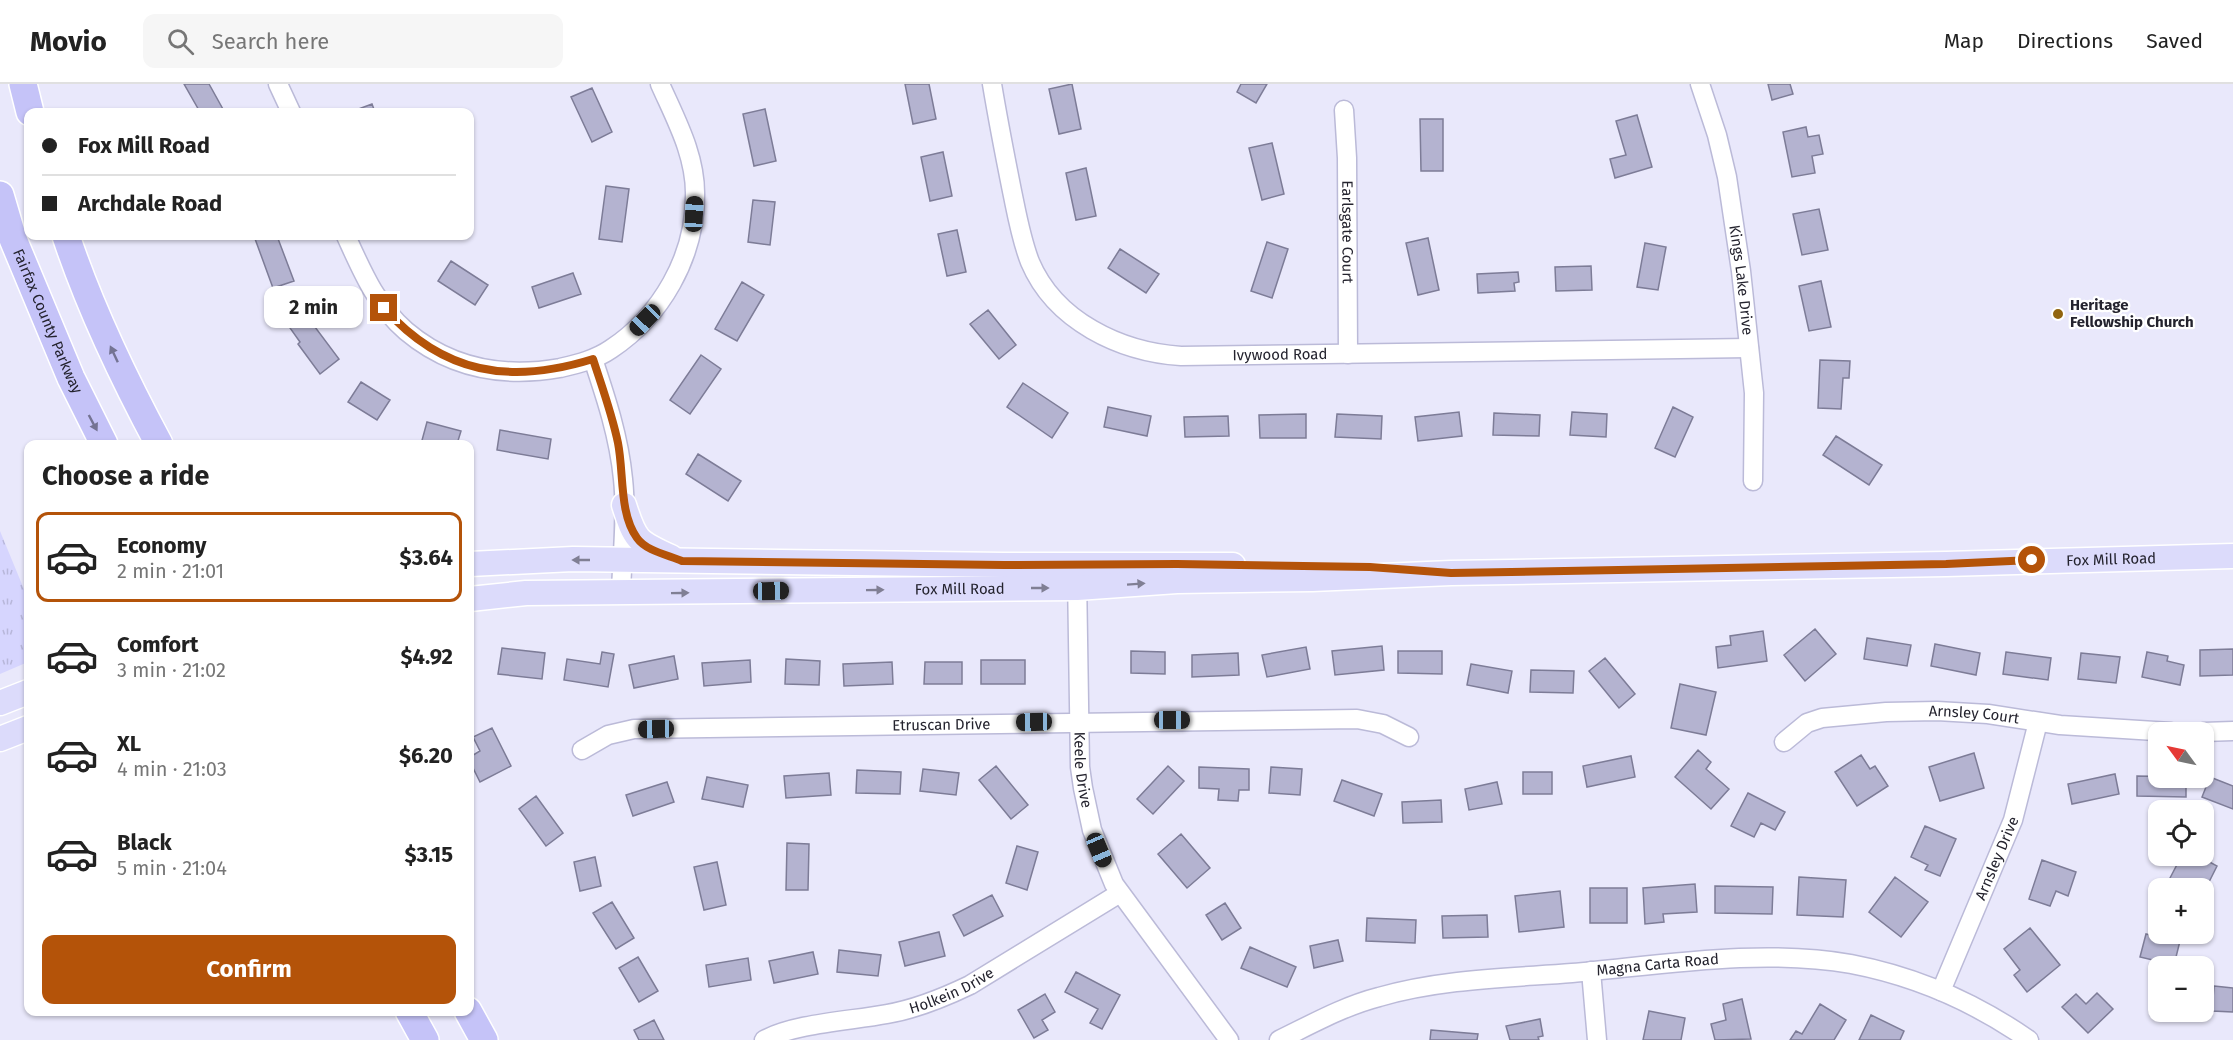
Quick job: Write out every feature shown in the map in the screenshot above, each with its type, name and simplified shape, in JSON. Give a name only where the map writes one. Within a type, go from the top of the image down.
[{"type":"highway","points":[[23,84],[29,108]]},
{"type":"highway","name":"Fairfax County Parkway","points":[[0,195],[13,239],[71,378],[102,440]]},
{"type":"highway","points":[[68,240],[99,321],[157,440]]},
{"type":"highway","points":[[412,1016],[425,1040]]},
{"type":"highway","points":[[471,1016],[484,1040]]},
{"type":"main road","points":[[624,505],[634,533],[642,543],[682,561]]},
{"type":"main road","name":"Fox Mill Road","points":[[474,564],[515,561],[682,561],[1177,581],[2233,556]]},
{"type":"main road","name":"Fox Mill Road","points":[[474,599],[526,593],[621,593],[1077,576]]},
{"type":"main road","points":[[0,704],[24,694]]},
{"type":"main road","points":[[0,739],[24,730]]},
{"type":"street","points":[[278,84],[289,108]]},
{"type":"street","points":[[348,240],[366,280],[384,308],[407,331],[433,350],[476,368],[520,373],[574,365],[593,359],[610,350],[628,336],[654,309],[679,269],[691,234],[695,194],[694,174],[682,135],[660,84]]},
{"type":"street","name":"Ivywood Road","points":[[992,84],[1022,238],[1031,264],[1044,286],[1061,306],[1080,322],[1101,335],[1129,348],[1164,355],[1749,348]]},
{"type":"street","name":"Kings Lake Drive","points":[[1700,84],[1717,135],[1727,177],[1755,393],[1753,481]]},
{"type":"street","name":"Earlsgate Court","points":[[1344,110],[1347,158],[1348,354]]},
{"type":"street","points":[[593,359],[618,443],[623,479],[621,593]]},
{"type":"street","name":"Keele Drive","points":[[1077,576],[1080,767],[1087,808],[1099,850],[1120,893],[1229,1040]]},
{"type":"street","name":"Arnsley Court","points":[[1784,742],[1807,723],[1822,718],[1886,712],[1937,711],[1988,714],[2060,725],[2148,731]]},
{"type":"street","name":"Etruscan Drive","points":[[582,750],[608,735],[634,729],[1079,721],[1358,719],[1383,724],[1409,737]]},
{"type":"street","name":"Arnsley Drive","points":[[1941,991],[2013,820],[2038,722]]},
{"type":"street","points":[[2214,732],[2233,731]]},
{"type":"street","name":"Holkein Drive","points":[[764,1040],[783,1032],[889,1014],[944,998],[970,985],[1120,893]]},
{"type":"street","name":"Magna Carta Road","points":[[1279,1040],[1345,1007],[1413,988],[1747,957],[1814,959],[1851,964],[1887,973],[1941,991],[1993,1017],[2018,1037]]},
{"type":"street","points":[[1592,971],[1597,1040]]},
{"type":"green space","points":[[0,531],[24,589],[24,664],[0,674]]},
{"type":"building","points":[[184,84],[209,84],[222,108],[198,108]]},
{"type":"building","points":[[905,84],[929,84],[936,119],[913,124]]},
{"type":"building","points":[[1072,84],[1081,129],[1059,134],[1049,89]]},
{"type":"building","points":[[1241,84],[1267,84],[1256,103],[1237,92]]},
{"type":"building","points":[[1768,84],[1790,84],[1793,94],[1772,100]]},
{"type":"building","points":[[592,88],[612,132],[592,142],[571,97]]},
{"type":"building","points":[[372,104],[374,108],[361,108]]},
{"type":"building","points":[[765,109],[776,161],[754,166],[743,114]]},
{"type":"building","points":[[1637,115],[1652,167],[1615,178],[1610,159],[1626,155],[1616,121]]},
{"type":"building","points":[[1420,119],[1443,119],[1443,171],[1421,171]]},
{"type":"building","points":[[1806,127],[1808,137],[1819,135],[1823,154],[1812,156],[1815,173],[1792,177],[1783,132]]},
{"type":"building","points":[[1272,143],[1284,194],[1262,200],[1249,148]]},
{"type":"building","points":[[943,152],[952,196],[930,201],[921,157]]},
{"type":"building","points":[[1086,168],[1096,216],[1076,220],[1066,173]]},
{"type":"building","points":[[606,186],[629,189],[622,242],[599,239]]},
{"type":"building","points":[[753,200],[775,202],[770,245],[748,242]]},
{"type":"building","points":[[1819,209],[1828,250],[1802,255],[1793,214]]},
{"type":"building","points":[[957,230],[966,272],[947,276],[938,234]]},
{"type":"building","points":[[1428,238],[1439,290],[1418,295],[1406,243]]},
{"type":"building","points":[[255,240],[279,240],[294,281],[273,288]]},
{"type":"building","points":[[1267,242],[1288,249],[1272,298],[1251,291]]},
{"type":"building","points":[[1645,243],[1666,247],[1658,290],[1637,287]]},
{"type":"building","points":[[1120,249],[1159,274],[1146,293],[1108,268]]},
{"type":"building","points":[[451,261],[488,285],[475,305],[438,281]]},
{"type":"building","points":[[1591,266],[1592,290],[1556,291],[1555,267]]},
{"type":"building","points":[[1518,272],[1519,282],[1514,283],[1515,291],[1478,293],[1477,274]]},
{"type":"building","points":[[573,273],[581,294],[539,308],[532,287]]},
{"type":"building","points":[[1821,281],[1831,327],[1809,331],[1799,286]]},
{"type":"building","points":[[742,282],[764,295],[737,341],[715,329]]},
{"type":"building","points":[[988,310],[1016,345],[999,359],[970,324]]},
{"type":"building","points":[[306,315],[339,359],[320,374],[298,344],[300,342],[290,328]]},
{"type":"building","points":[[701,355],[721,369],[690,414],[670,400]]},
{"type":"building","points":[[1820,360],[1850,361],[1849,378],[1843,378],[1841,409],[1818,408]]},
{"type":"building","points":[[361,382],[390,400],[377,420],[348,402]]},
{"type":"building","points":[[1023,383],[1068,413],[1052,438],[1007,407]]},
{"type":"building","points":[[1108,407],[1151,416],[1147,436],[1104,427]]},
{"type":"building","points":[[1673,407],[1693,417],[1675,457],[1655,448]]},
{"type":"building","points":[[1459,412],[1462,436],[1418,441],[1415,417]]},
{"type":"building","points":[[1572,412],[1607,414],[1606,437],[1570,435]]},
{"type":"building","points":[[1494,413],[1540,415],[1539,436],[1493,435]]},
{"type":"building","points":[[1306,414],[1306,438],[1260,438],[1259,415]]},
{"type":"building","points":[[1337,414],[1382,416],[1381,439],[1335,437]]},
{"type":"building","points":[[1228,416],[1229,436],[1185,437],[1184,417]]},
{"type":"building","points":[[427,422],[461,431],[458,440],[422,440]]},
{"type":"building","points":[[500,430],[551,439],[548,459],[497,450]]},
{"type":"building","points":[[1836,436],[1882,465],[1869,485],[1823,455]]},
{"type":"building","points":[[698,454],[741,481],[728,501],[686,474]]},
{"type":"building","points":[[1815,629],[1836,654],[1805,681],[1784,655]]},
{"type":"building","points":[[1763,631],[1767,661],[1718,668],[1716,647],[1731,645],[1730,636]]},
{"type":"building","points":[[1867,638],[1911,645],[1907,666],[1864,659]]},
{"type":"building","points":[[1935,644],[1980,653],[1976,675],[1931,666]]},
{"type":"building","points":[[1382,646],[1384,670],[1335,675],[1332,651]]},
{"type":"building","points":[[1306,647],[1310,669],[1267,677],[1262,655]]},
{"type":"building","points":[[502,648],[545,653],[542,679],[498,674]]},
{"type":"building","points":[[2233,649],[2233,675],[2200,676],[2200,650]]},
{"type":"building","points":[[1131,651],[1165,652],[1165,674],[1131,673]]},
{"type":"building","points":[[1398,651],[1442,651],[1442,674],[1398,673]]},
{"type":"building","points":[[602,652],[614,654],[608,687],[564,680],[567,659],[600,664]]},
{"type":"building","points":[[2006,652],[2051,658],[2048,680],[2003,674]]},
{"type":"building","points":[[2147,652],[2168,656],[2167,661],[2184,665],[2180,685],[2142,677]]},
{"type":"building","points":[[1238,653],[1239,675],[1192,677],[1192,655]]},
{"type":"building","points":[[2081,653],[2120,657],[2116,683],[2078,679]]},
{"type":"building","points":[[674,656],[678,679],[634,688],[629,665]]},
{"type":"building","points":[[1605,658],[1635,694],[1619,708],[1589,671]]},
{"type":"building","points":[[786,659],[820,661],[819,685],[785,684]]},
{"type":"building","points":[[750,660],[751,682],[704,686],[702,663]]},
{"type":"building","points":[[981,660],[1025,660],[1025,684],[981,684]]},
{"type":"building","points":[[892,662],[893,684],[844,686],[843,664]]},
{"type":"building","points":[[925,662],[962,662],[962,684],[924,684]]},
{"type":"building","points":[[1471,664],[1512,671],[1508,693],[1467,685]]},
{"type":"building","points":[[1531,670],[1574,671],[1573,693],[1530,692]]},
{"type":"building","points":[[1680,684],[1716,692],[1706,735],[1671,728]]},
{"type":"building","points":[[492,728],[511,766],[480,782],[474,770],[474,755],[480,751],[474,737]]},
{"type":"building","points":[[1698,750],[1711,762],[1706,769],[1729,789],[1711,809],[1675,777]]},
{"type":"building","points":[[1974,753],[1984,788],[1940,801],[1929,767]]},
{"type":"building","points":[[1861,755],[1870,769],[1875,766],[1888,786],[1857,806],[1835,772]]},
{"type":"building","points":[[1631,756],[1635,777],[1587,787],[1583,766]]},
{"type":"building","points":[[996,766],[1028,805],[1011,819],[979,780]]},
{"type":"building","points":[[1168,766],[1184,781],[1153,814],[1137,799]]},
{"type":"building","points":[[1199,767],[1249,769],[1249,790],[1239,790],[1238,801],[1218,800],[1219,789],[1199,788]]},
{"type":"building","points":[[1271,767],[1302,769],[1300,795],[1269,793]]},
{"type":"building","points":[[923,769],[959,773],[956,795],[920,791]]},
{"type":"building","points":[[857,770],[901,772],[900,794],[856,793]]},
{"type":"building","points":[[1523,772],[1552,772],[1552,794],[1523,794]]},
{"type":"building","points":[[829,773],[831,795],[786,798],[784,776]]},
{"type":"building","points":[[2115,774],[2119,794],[2072,804],[2068,784]]},
{"type":"building","points":[[2137,776],[2148,776],[2148,788],[2186,788],[2186,797],[2137,796]]},
{"type":"building","points":[[707,777],[748,785],[743,807],[702,799]]},
{"type":"building","points":[[2214,779],[2233,786],[2233,809],[2214,800],[2202,797],[2206,788],[2214,788]]},
{"type":"building","points":[[1342,780],[1382,794],[1374,816],[1334,801]]},
{"type":"building","points":[[667,782],[674,802],[633,816],[626,795]]},
{"type":"building","points":[[1497,782],[1502,804],[1469,810],[1465,789]]},
{"type":"building","points":[[1748,793],[1785,812],[1775,830],[1761,823],[1754,837],[1731,826]]},
{"type":"building","points":[[536,796],[563,833],[546,846],[519,809]]},
{"type":"building","points":[[1441,800],[1442,822],[1403,823],[1402,802]]},
{"type":"building","points":[[1925,826],[1956,839],[1940,876],[1925,870],[1928,865],[1911,857]]},
{"type":"building","points":[[1181,834],[1210,868],[1187,888],[1158,854]]},
{"type":"building","points":[[787,843],[809,844],[808,890],[786,890]]},
{"type":"building","points":[[1017,846],[1038,852],[1027,890],[1006,883]]},
{"type":"building","points":[[595,857],[601,886],[580,891],[574,862]]},
{"type":"building","points":[[2042,860],[2076,872],[2068,896],[2056,891],[2050,906],[2029,899]]},
{"type":"building","points":[[717,862],[726,905],[704,910],[694,867]]},
{"type":"building","points":[[2176,866],[2217,866],[2211,878],[2170,878]]},
{"type":"building","points":[[1799,877],[1846,880],[1843,917],[1797,915]]},
{"type":"building","points":[[1895,877],[1928,902],[1901,937],[1869,912]]},
{"type":"building","points":[[1695,884],[1697,912],[1663,914],[1664,922],[1645,924],[1643,888]]},
{"type":"building","points":[[1715,886],[1773,887],[1772,914],[1715,913]]},
{"type":"building","points":[[1590,888],[1627,888],[1627,923],[1590,923]]},
{"type":"building","points":[[1560,891],[1564,927],[1519,932],[1515,896]]},
{"type":"building","points":[[992,895],[1003,916],[964,936],[953,915]]},
{"type":"building","points":[[612,902],[634,938],[616,949],[593,913]]},
{"type":"building","points":[[1225,903],[1241,928],[1222,940],[1206,915]]},
{"type":"building","points":[[1487,915],[1488,937],[1443,938],[1442,916]]},
{"type":"building","points":[[1367,918],[1416,920],[1415,943],[1366,941]]},
{"type":"building","points":[[2030,928],[2060,965],[2027,992],[2014,975],[2020,970],[2004,949]]},
{"type":"building","points":[[939,932],[945,956],[905,966],[899,942]]},
{"type":"building","points":[[2146,934],[2148,934],[2148,944],[2179,944],[2176,956],[2148,956],[2148,959],[2140,957]]},
{"type":"building","points":[[1338,940],[1343,961],[1314,968],[1310,946]]},
{"type":"building","points":[[1250,947],[1296,967],[1287,987],[1241,968]]},
{"type":"building","points":[[839,950],[881,955],[878,976],[837,972]]},
{"type":"building","points":[[813,952],[818,974],[774,983],[769,961]]},
{"type":"building","points":[[638,957],[658,991],[639,1002],[619,968]]},
{"type":"building","points":[[748,958],[751,980],[709,987],[706,965]]},
{"type":"building","points":[[1076,972],[1120,995],[1102,1029],[1090,1023],[1098,1009],[1065,992]]},
{"type":"building","points":[[2214,986],[2233,988],[2233,1012],[2214,1011]]},
{"type":"building","points":[[2097,993],[2113,1009],[2088,1033],[2062,1007],[2076,994],[2086,1004]]},
{"type":"building","points":[[1045,994],[1055,1012],[1042,1020],[1048,1030],[1034,1038],[1018,1010]]},
{"type":"building","points":[[1742,999],[1751,1039],[1715,1040],[1711,1024],[1726,1020],[1723,1004]]},
{"type":"building","points":[[1820,1004],[1846,1020],[1834,1040],[1790,1040],[1796,1031],[1802,1034]]},
{"type":"building","points":[[1649,1011],[1685,1018],[1681,1040],[1643,1040]]},
{"type":"building","points":[[1871,1015],[1904,1031],[1900,1040],[1859,1040]]},
{"type":"building","points":[[1540,1019],[1543,1036],[1538,1037],[1539,1040],[1510,1040],[1506,1026]]},
{"type":"building","points":[[654,1020],[664,1040],[639,1040],[634,1030]]},
{"type":"building","points":[[1431,1030],[1478,1034],[1477,1040],[1430,1040]]},
{"type":"place","name":"Heritage Fellowship Church","points":[[2058,314]]},
{"type":"route","points":[[384,308],[407,331],[433,350],[476,368],[490,371],[535,372],[593,359],[618,443],[624,505],[630,524],[637,538],[646,546],[682,561],[1370,567],[1451,573],[1946,564],[2032,560]]}]
